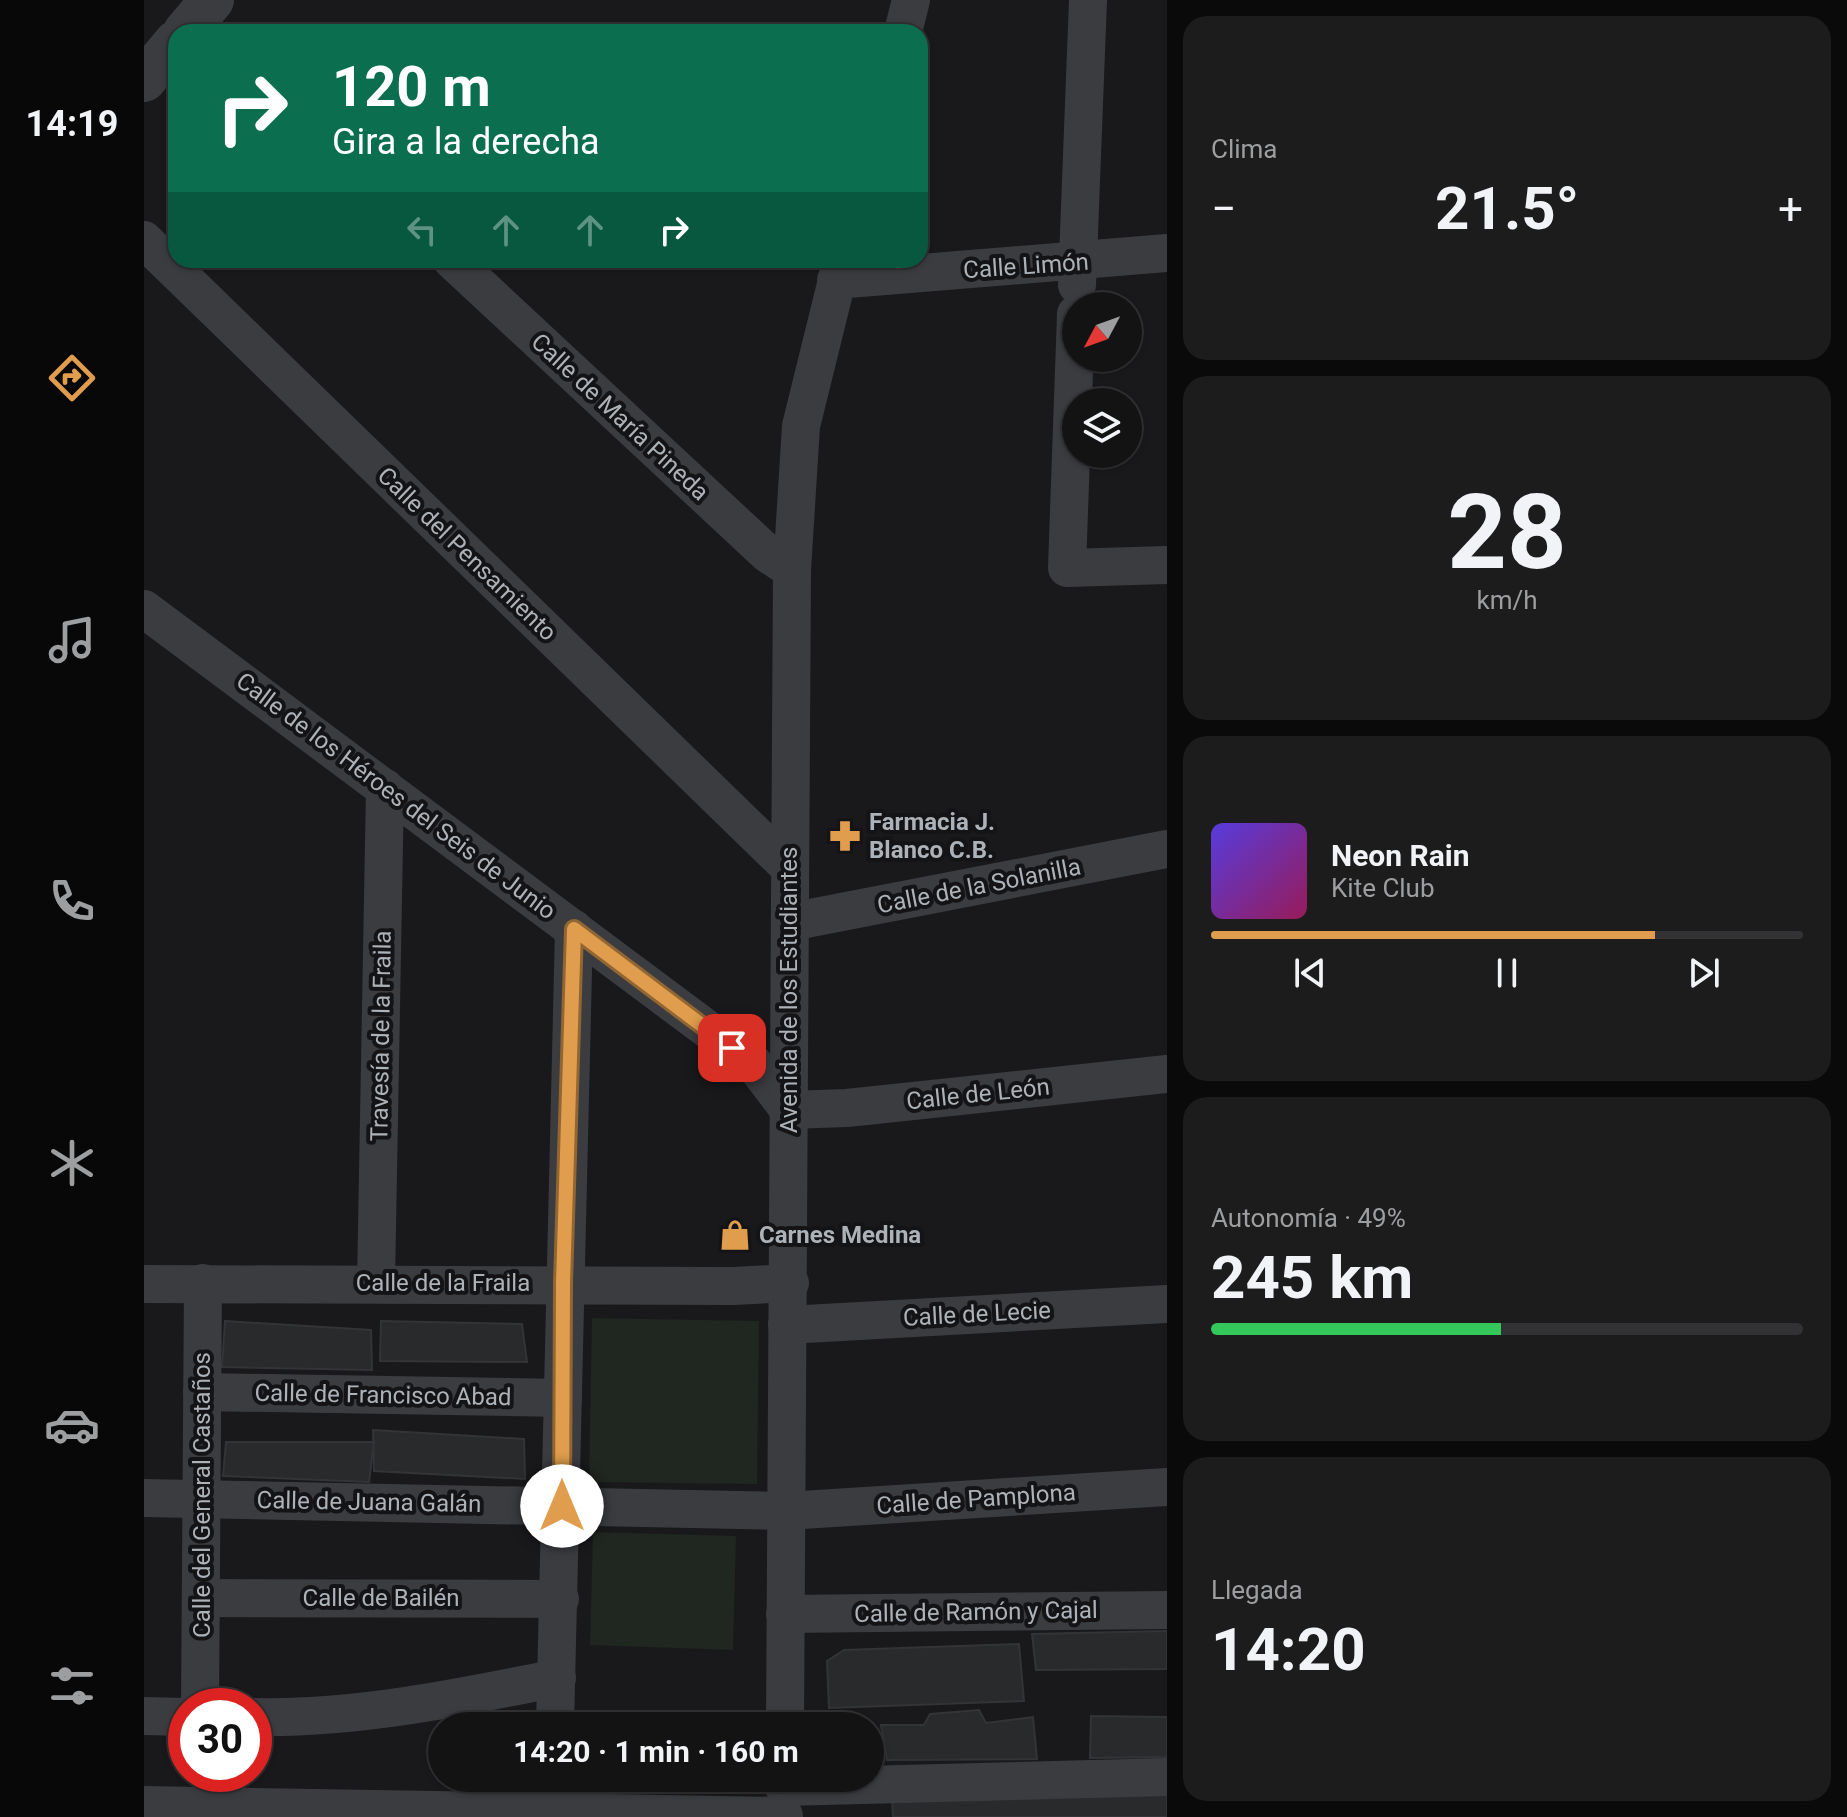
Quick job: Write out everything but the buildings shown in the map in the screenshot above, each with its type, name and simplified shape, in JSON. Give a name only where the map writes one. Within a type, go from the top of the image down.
[{"type":"street","points":[[1077,292],[1088,0]]},
{"type":"street","points":[[144,80],[168,54]]},
{"type":"street","name":"Calle del Pensamiento","points":[[144,240],[168,263]]},
{"type":"street","name":"Calle Limón","points":[[928,267],[1078,262],[1167,253]]},
{"type":"street","name":"Calle del Pensamiento","points":[[173,268],[789,867]]},
{"type":"street","name":"Calle de María Pineda","points":[[461,268],[768,554],[792,570]]},
{"type":"street","name":"Calle Limón","points":[[839,270],[899,268]]},
{"type":"street","name":"Avenida de los Estudiantes","points":[[785,1712],[792,570],[801,426],[839,270]]},
{"type":"street","points":[[1074,372],[1067,568],[1167,565]]},
{"type":"street","name":"Calle de los Héroes del Seis de Junio","points":[[144,609],[754,1064],[789,1110]]},
{"type":"street","name":"Travesía de la Fraila","points":[[376,1283],[385,788]]},
{"type":"street","name":"Calle de la Solanilla","points":[[790,922],[1167,849]]},
{"type":"street","points":[[556,1712],[562,1506],[563,1283],[574,929]]},
{"type":"street","name":"Calle de León","points":[[789,1110],[847,1108],[1167,1074]]},
{"type":"street","name":"Calle del General Castaños","points":[[200,1688],[203,1283]]},
{"type":"street","name":"Calle de la Fraila","points":[[144,1284],[563,1283],[733,1286],[790,1283]]},
{"type":"street","name":"Calle de Lecie","points":[[787,1325],[1167,1304]]},
{"type":"street","name":"Calle de Francisco Abad","points":[[202,1392],[563,1398]]},
{"type":"street","name":"Calle de Pamplona","points":[[786,1511],[1167,1487]]},
{"type":"street","name":"Calle de Juana Galán","points":[[144,1498],[786,1511]]},
{"type":"street","name":"Calle de Bailén","points":[[201,1598],[560,1599]]},
{"type":"street","name":"Calle de Ramón y Cajal","points":[[785,1614],[1167,1610]]},
{"type":"street","points":[[272,1717],[327,1715],[463,1697],[557,1678]]},
{"type":"street","points":[[144,1716],[168,1717]]},
{"type":"street","points":[[144,1805],[552,1795],[784,1800],[1167,1777]]},
{"type":"shaded area","points":[[592,1318],[759,1321],[757,1484],[589,1482]]},
{"type":"shaded area","points":[[593,1532],[736,1536],[733,1650],[590,1645]]},
{"type":"place","name":"Farmacia J. Blanco C.B.","points":[[845,836]]},
{"type":"place","name":"Carnes Medina","points":[[735,1235]]},
{"type":"route","points":[[562,1506],[563,1283],[574,929],[732,1048]]}]
